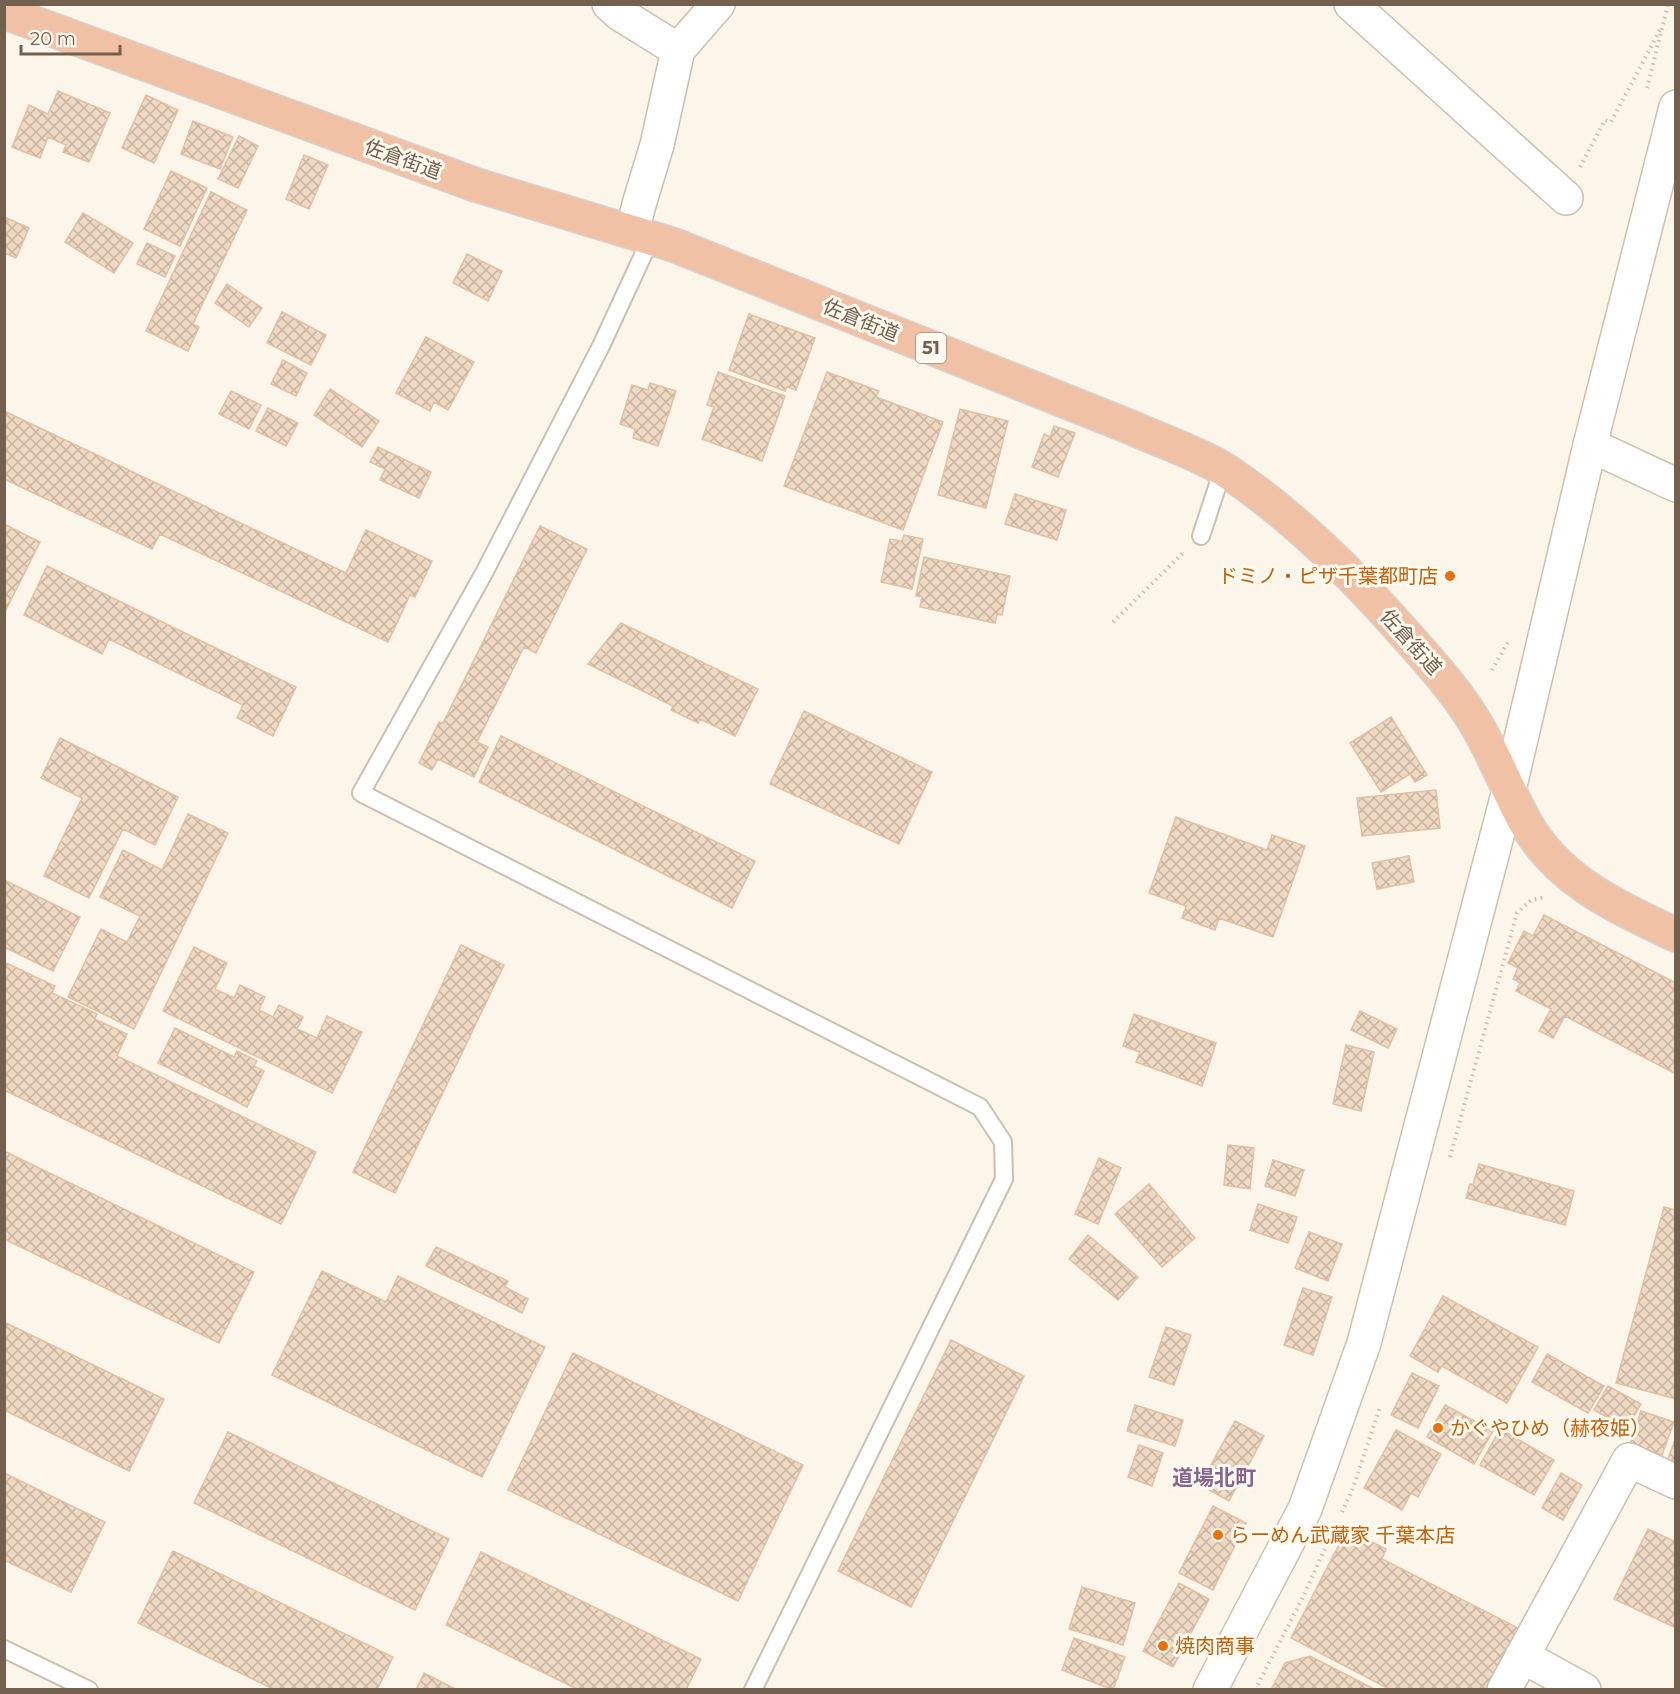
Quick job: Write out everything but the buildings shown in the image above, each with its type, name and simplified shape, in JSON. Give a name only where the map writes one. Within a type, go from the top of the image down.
[{"type":"highway","name":"佐倉街道","points":[[7,10],[476,185],[674,245],[1130,427],[1223,469],[1289,518],[1347,572],[1444,677],[1470,714],[1539,845],[1581,885],[1611,903],[1676,935]]},
{"type":"street","points":[[609,4],[620,14],[678,50]]},
{"type":"street","points":[[642,235],[639,201],[657,145],[678,50],[718,4]]},
{"type":"street","points":[[1351,4],[1566,198]]},
{"type":"street","points":[[1210,1689],[1305,1509],[1364,1343],[1509,789],[1590,445],[1676,107]]},
{"type":"street","points":[[1590,445],[1676,485]]},
{"type":"street","points":[[1504,1689],[1629,1460],[1676,1482]]},
{"type":"street","points":[[1522,1656],[1584,1689]]},
{"type":"lane","points":[[642,235],[601,346],[484,573],[361,793],[980,1107],[1003,1142],[1004,1179],[753,1689]]},
{"type":"lane","points":[[1200,536],[1223,469]]},
{"type":"lane","points":[[4,1649],[89,1689]]},
{"type":"path","points":[[1566,198],[1605,120],[1611,122],[1663,23]]},
{"type":"path","points":[[1113,622],[1200,536]]},
{"type":"place","name":"ドミノ・ピザ千葉都町店","points":[[1450,576]]},
{"type":"place","name":"かぐやひめ（赫夜姫）","points":[[1438,1428]]},
{"type":"place","name":"らーめん武蔵家 千葉本店","points":[[1218,1535]]},
{"type":"place","name":"焼肉商事","points":[[1163,1646]]},
{"type":"district","name":"道場北町","points":[[1214,1478]]}]
